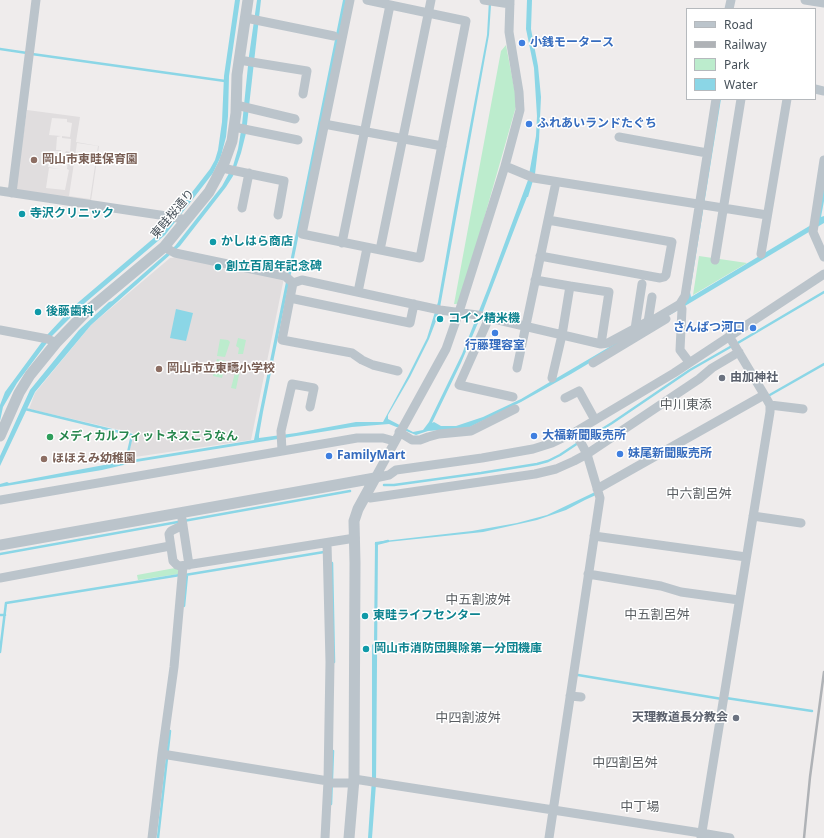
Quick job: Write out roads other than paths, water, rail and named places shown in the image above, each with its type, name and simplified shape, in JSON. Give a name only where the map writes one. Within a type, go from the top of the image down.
[{"type":"street","points":[[12,193],[36,0]]},
{"type":"street","name":"東畦桜通り","points":[[0,436],[19,393],[49,340],[170,250],[179,219],[209,192],[230,169],[232,141],[241,128],[243,107],[236,80],[247,61],[253,20],[248,0]]},
{"type":"street","points":[[350,0],[321,125],[302,234],[420,258],[466,21],[367,0]]},
{"type":"street","points":[[380,250],[431,0]]},
{"type":"street","points":[[805,0],[824,3]]},
{"type":"street","points":[[349,838],[354,781],[355,515],[394,441],[446,349],[505,166],[520,110],[520,92],[509,32],[510,2],[488,1]]},
{"type":"street","points":[[342,243],[390,6]]},
{"type":"street","points":[[253,20],[334,36]]},
{"type":"street","points":[[247,61],[307,71],[303,94]]},
{"type":"street","points":[[689,362],[680,350],[681,307],[685,296],[701,205],[707,153],[716,100]]},
{"type":"street","points":[[715,260],[741,100]]},
{"type":"street","points":[[761,254],[786,100]]},
{"type":"street","points":[[243,107],[295,119]]},
{"type":"street","points":[[321,125],[365,131],[442,146]]},
{"type":"street","points":[[241,128],[298,140]]},
{"type":"street","points":[[619,137],[707,153]]},
{"type":"street","points":[[824,160],[818,218],[813,232],[824,257]]},
{"type":"street","points":[[505,166],[531,177],[556,182],[767,215]]},
{"type":"street","points":[[230,169],[284,181],[278,215]]},
{"type":"street","points":[[242,208],[249,173]]},
{"type":"street","points":[[517,368],[556,182]]},
{"type":"street","points":[[0,191],[179,219]]},
{"type":"street","points":[[540,256],[660,278],[666,275],[672,242],[548,220]]},
{"type":"street","points":[[358,292],[367,248]]},
{"type":"street","points":[[170,250],[290,280],[302,280],[438,309],[483,316],[613,347],[681,307]]},
{"type":"street","points":[[365,495],[370,498],[535,474],[556,469],[574,461],[587,454],[699,379],[712,368],[734,344],[824,274]]},
{"type":"street","points":[[290,280],[290,298],[282,340],[352,353],[373,365],[398,371]]},
{"type":"street","points":[[535,280],[609,292],[601,344]]},
{"type":"street","points":[[635,329],[642,284]]},
{"type":"street","points":[[552,378],[562,335],[570,286]]},
{"type":"street","points":[[648,322],[652,297]]},
{"type":"street","points":[[290,298],[410,323],[414,304]]},
{"type":"street","points":[[593,363],[635,329],[681,307]]},
{"type":"street","points":[[483,316],[460,385],[513,397]]},
{"type":"street","points":[[0,330],[49,340]]},
{"type":"street","points":[[384,462],[389,470],[396,470],[533,449],[552,443],[578,438],[595,420],[674,373],[689,362],[734,344]]},
{"type":"street","points":[[703,835],[723,699],[746,557],[755,516],[770,412],[769,401],[734,344]]},
{"type":"street","points":[[282,451],[281,437],[286,406],[292,384],[314,388],[310,407]]},
{"type":"street","points":[[565,398],[579,391],[595,420]]},
{"type":"street","points":[[598,491],[769,401],[803,409]]},
{"type":"street","points":[[399,432],[412,440],[420,440],[428,436],[439,434],[471,431],[515,409]]},
{"type":"street","points":[[0,500],[357,438],[383,438],[394,441]]},
{"type":"street","points":[[549,838],[556,810],[575,696],[597,536],[600,498],[587,454],[578,438]]},
{"type":"street","points":[[0,545],[182,520],[389,475],[396,470]]},
{"type":"street","points":[[755,516],[801,523]]},
{"type":"street","points":[[182,520],[169,534],[173,561],[184,570],[355,538]]},
{"type":"street","points":[[152,838],[165,754],[184,570],[182,520]]},
{"type":"street","points":[[597,536],[746,557]]},
{"type":"street","points":[[325,838],[331,782],[330,662],[326,543]]},
{"type":"street","points":[[0,578],[170,546]]},
{"type":"street","points":[[591,575],[662,586],[681,592],[739,600]]},
{"type":"street","points":[[165,754],[331,782],[374,782],[556,810],[703,835],[730,838]]},
{"type":"water","points":[[235,0],[240,0],[229,76],[226,137],[221,156],[213,173],[165,235],[86,302],[52,336],[17,383],[3,407],[0,421],[0,405],[5,392],[47,335],[74,306],[162,231],[210,169],[218,150],[222,122],[224,76]]},
{"type":"water","points":[[257,0],[261,0],[246,133],[233,176],[180,246],[91,325],[35,392],[0,466],[0,456],[30,390],[79,330],[109,302],[175,246],[222,186],[233,166],[238,149]]},
{"type":"water","points":[[343,0],[346,0],[259,438],[356,422],[383,422],[408,376],[427,338],[438,302],[487,35],[489,0],[491,5],[489,35],[439,313],[429,339],[410,377],[388,415],[388,419],[413,432],[423,430],[429,422],[462,354],[528,180],[536,136],[537,116],[534,68],[526,29],[527,0],[532,0],[531,29],[538,66],[541,97],[539,140],[535,174],[528,197],[483,311],[461,363],[432,423],[434,422],[441,426],[456,426],[483,417],[521,399],[684,303],[718,100],[721,100],[690,292],[691,297],[816,222],[824,173],[824,201],[821,217],[824,216],[824,223],[571,374],[521,402],[468,428],[428,431],[416,435],[389,424],[352,427],[136,462],[102,470],[0,487],[0,484],[7,482],[9,483],[125,461],[254,440]]},
{"type":"water","points":[[176,309],[193,313],[186,341],[170,338]]},
{"type":"water","points":[[595,492],[596,495],[566,510],[537,520],[483,532],[378,543],[376,784],[372,838],[368,838],[372,778],[372,645],[374,643],[375,542],[472,531],[517,523],[547,515]]},
{"type":"waterway","points":[[0,49],[27,53]]},
{"type":"waterway","points":[[32,54],[225,81]]},
{"type":"waterway","points":[[736,344],[824,292]]},
{"type":"waterway","points":[[583,441],[690,370],[732,346]]},
{"type":"waterway","points":[[768,396],[824,364]]},
{"type":"waterway","points":[[25,409],[132,435],[127,462]]},
{"type":"waterway","points":[[384,485],[394,485],[537,464],[548,461],[560,455],[578,443]]},
{"type":"waterway","points":[[0,554],[350,491]]},
{"type":"waterway","points":[[376,544],[388,541]]},
{"type":"waterway","points":[[185,575],[324,552]]},
{"type":"waterway","points":[[332,563],[334,662]]},
{"type":"waterway","points":[[0,652],[6,603],[180,575]]},
{"type":"waterway","points":[[184,606],[187,575]]},
{"type":"waterway","points":[[0,615],[5,615]]},
{"type":"waterway","points":[[578,675],[722,699]]},
{"type":"waterway","points":[[726,698],[812,711]]},
{"type":"waterway","points":[[158,838],[170,731]]},
{"type":"waterway","points":[[331,804],[333,751]]},
{"type":"railway","points":[[804,838],[810,777],[824,672]]},
{"type":"place","name":"小銭モータース","points":[[522,43]]},
{"type":"place","name":"ふれあいランドたぐち","points":[[529,124]]},
{"type":"place","name":"岡山市東畦保育園","points":[[34,160]]},
{"type":"place","name":"寺沢クリニック","points":[[22,214]]},
{"type":"place","name":"かしはら商店","points":[[213,242]]},
{"type":"place","name":"創立百周年記念碑","points":[[218,267]]},
{"type":"place","name":"後藤歯科","points":[[38,312]]},
{"type":"place","name":"コイン精米機","points":[[440,319]]},
{"type":"place","name":"さんぱつ河口","points":[[753,328]]},
{"type":"place","name":"行藤理容室","points":[[495,333]]},
{"type":"place","name":"岡山市立東疇小学校","points":[[159,369]]},
{"type":"place","name":"由加神社","points":[[722,378]]},
{"type":"place","name":"大福新聞販売所","points":[[534,436]]},
{"type":"place","name":"メディカルフィットネスこうなん","points":[[50,437]]},
{"type":"place","name":"妹尾新聞販売所","points":[[620,454]]},
{"type":"place","name":"FamilyMart","points":[[329,456]]},
{"type":"place","name":"ほほえみ幼稚園","points":[[44,459]]},
{"type":"place","name":"東畦ライフセンター","points":[[365,616]]},
{"type":"place","name":"岡山市消防団興除第一分団機庫","points":[[366,649]]},
{"type":"place","name":"天理教道長分教会","points":[[736,718]]},
{"type":"district","name":"中川東添","points":[[686,405]]},
{"type":"district","name":"中六割呂舛","points":[[699,494]]},
{"type":"district","name":"中五割波舛","points":[[478,600]]},
{"type":"district","name":"中五割呂舛","points":[[657,615]]},
{"type":"district","name":"中四割波舛","points":[[468,718]]},
{"type":"district","name":"中四割呂舛","points":[[625,763]]},
{"type":"district","name":"中丁場","points":[[640,807]]}]
